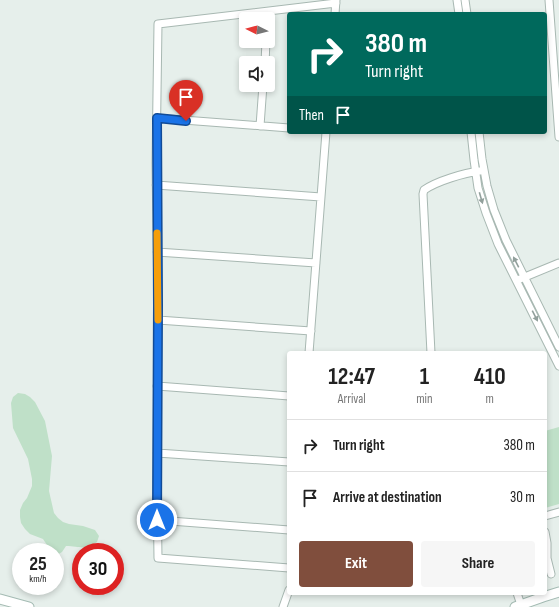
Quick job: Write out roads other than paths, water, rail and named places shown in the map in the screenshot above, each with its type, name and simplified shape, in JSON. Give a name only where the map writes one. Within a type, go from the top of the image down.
[{"type":"street","points":[[457,0],[459,12]]},
{"type":"street","points":[[466,0],[467,12]]},
{"type":"street","points":[[549,0],[559,137]]},
{"type":"street","points":[[287,568],[158,558],[158,320],[156,185],[158,24],[268,11],[336,1],[336,12]]},
{"type":"street","points":[[260,126],[262,92]]},
{"type":"street","points":[[157,118],[287,128]]},
{"type":"street","points":[[309,351],[326,134]]},
{"type":"street","points":[[471,134],[478,188],[486,213],[498,244],[559,366]]},
{"type":"street","points":[[479,134],[487,186],[494,210],[524,278],[559,346]]},
{"type":"street","points":[[431,351],[424,190],[430,186],[455,177],[484,170]]},
{"type":"street","points":[[156,185],[321,197]]},
{"type":"street","points":[[157,252],[316,263]]},
{"type":"street","points":[[517,281],[559,263]]},
{"type":"street","points":[[158,320],[311,331]]},
{"type":"street","points":[[157,386],[287,396]]},
{"type":"street","points":[[157,453],[287,462]]},
{"type":"street","points":[[547,515],[559,512]]},
{"type":"street","points":[[157,520],[287,530]]},
{"type":"street","points":[[547,543],[547,558],[551,574]]},
{"type":"street","points":[[517,595],[518,606],[543,596],[559,592]]},
{"type":"street","points":[[283,607],[287,595]]},
{"type":"street","points":[[0,599],[29,607]]}]
